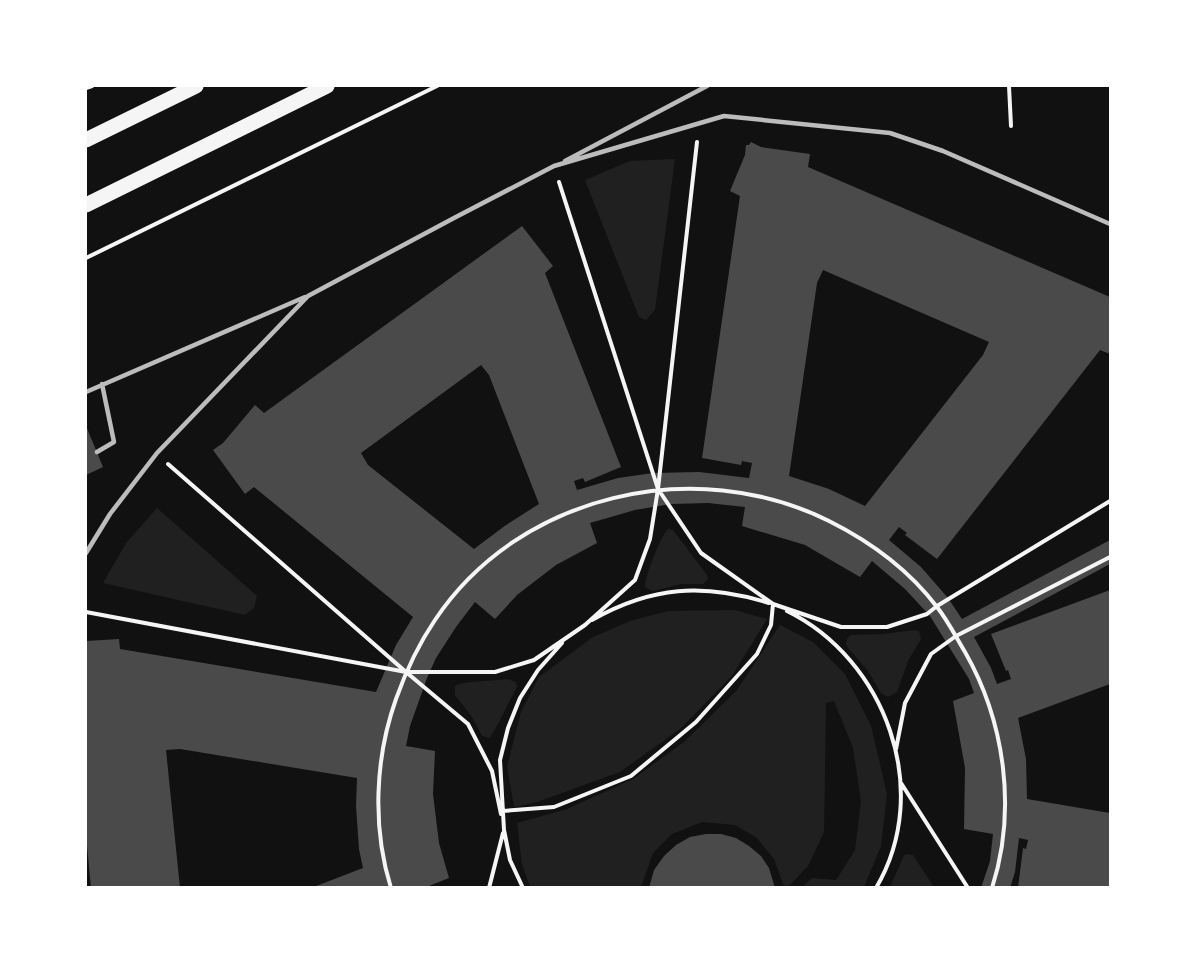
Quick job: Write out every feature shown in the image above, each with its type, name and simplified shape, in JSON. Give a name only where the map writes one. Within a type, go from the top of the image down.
[{"type":"main road","points":[[86,140],[196,86]]},
{"type":"main road","points":[[86,205],[327,86]]},
{"type":"lane","points":[[86,392],[308,296],[706,86]]},
{"type":"lane","points":[[554,166],[724,116],[890,133],[943,151],[1110,224]]},
{"type":"lane","points":[[86,553],[110,514],[157,453],[308,296]]},
{"type":"lane","points":[[97,452],[114,442],[102,384]]},
{"type":"path","points":[[86,88],[92,86]]},
{"type":"path","points":[[86,258],[437,86]]},
{"type":"path","points":[[1009,86],[1011,126]]},
{"type":"path","points":[[489,888],[504,830],[500,760],[508,728],[520,698],[538,670],[560,645],[635,580],[650,539],[658,489],[699,123]]},
{"type":"path","points":[[554,166],[658,489],[700,553],[773,604],[802,618],[829,638],[852,661],[877,698],[886,718],[896,750],[900,783],[899,816],[892,849],[876,888]]},
{"type":"path","points":[[157,453],[468,724],[492,771],[510,860],[524,888]]},
{"type":"path","points":[[391,888],[378,803],[380,762],[388,722],[406,672],[436,618],[461,588],[488,562],[519,539],[553,519],[588,504],[626,494],[658,489],[702,488],[740,492],[778,500],[815,514],[849,531],[881,553],[937,606],[977,673],[991,710],[1000,748],[1005,787],[1004,826],[999,865],[992,888]]},
{"type":"path","points":[[86,612],[406,672],[495,672],[534,660],[613,608],[644,597],[676,591],[709,590],[741,594],[841,627],[887,627],[927,614],[1110,501]]},
{"type":"path","points":[[896,750],[905,703],[931,654],[956,636],[1110,557]]},
{"type":"path","points":[[503,811],[554,807],[631,776],[696,722],[757,654],[771,625],[773,604]]},
{"type":"path","points":[[900,783],[968,888]]},
{"type":"shaded area","points":[[675,159],[655,310],[646,320],[639,317],[585,180],[630,161]]},
{"type":"shaded area","points":[[157,508],[257,596],[254,608],[245,615],[103,583],[126,543]]},
{"type":"shaded area","points":[[668,529],[673,530],[707,575],[708,579],[703,584],[681,584],[653,591],[645,587],[654,556]]},
{"type":"shaded area","points":[[735,610],[767,619],[732,676],[680,729],[620,772],[537,802],[514,807],[507,766],[521,712],[539,677],[593,637],[630,621],[668,611]]},
{"type":"shaded area","points":[[780,625],[813,642],[845,674],[871,726],[887,794],[881,846],[864,887],[802,887],[812,878],[836,880],[855,850],[861,801],[853,748],[834,701],[826,703],[824,832],[808,866],[788,887],[784,887],[774,859],[757,838],[735,825],[702,822],[672,834],[653,853],[641,887],[530,887],[522,864],[517,823],[567,809],[633,779],[684,742],[737,690]]},
{"type":"shaded area","points":[[919,631],[921,639],[908,661],[897,692],[888,697],[881,693],[868,671],[849,649],[846,644],[847,639],[851,635]]},
{"type":"shaded area","points":[[507,679],[516,682],[517,687],[492,735],[489,738],[482,736],[472,717],[455,695],[455,686]]},
{"type":"shaded area","points":[[904,855],[913,855],[934,887],[890,887]]},
{"type":"building","points":[[751,142],[761,147],[810,154],[808,167],[1110,297],[1110,354],[1100,350],[937,559],[905,535],[907,533],[899,527],[889,540],[921,567],[948,598],[962,619],[1110,540],[1110,564],[974,637],[997,684],[1011,679],[991,634],[1110,590],[1110,684],[1018,718],[1026,759],[1027,799],[1110,813],[1110,888],[1018,888],[1023,848],[1026,849],[1028,840],[1019,838],[1015,872],[1010,888],[981,888],[990,861],[993,834],[964,829],[965,768],[953,701],[974,693],[969,679],[930,616],[905,589],[872,561],[860,577],[805,545],[742,526],[745,507],[708,503],[671,504],[635,510],[590,523],[597,543],[556,565],[517,595],[495,619],[475,602],[456,627],[436,658],[427,678],[410,726],[406,746],[435,751],[433,794],[439,843],[449,878],[424,888],[311,888],[363,868],[359,849],[356,806],[357,778],[180,749],[166,750],[180,888],[91,888],[86,835],[86,641],[119,639],[120,649],[376,692],[396,645],[413,617],[254,487],[245,494],[213,450],[223,443],[255,405],[264,413],[522,226],[553,266],[545,273],[621,467],[585,482],[583,478],[574,481],[577,490],[618,478],[653,473],[699,472],[749,478],[752,463],[742,461],[741,465],[702,458],[740,196],[730,191],[745,155],[746,145]],"holes":[[[823,270],[989,342],[983,355],[865,506],[829,489],[789,476],[817,283]],[[481,365],[489,375],[539,504],[474,549],[368,465],[361,453]]]},
{"type":"building","points":[[86,426],[103,467],[86,475]]},
{"type":"building","points":[[721,834],[736,838],[749,846],[761,856],[769,868],[775,888],[649,888],[654,870],[664,856],[676,845],[690,837]]}]
